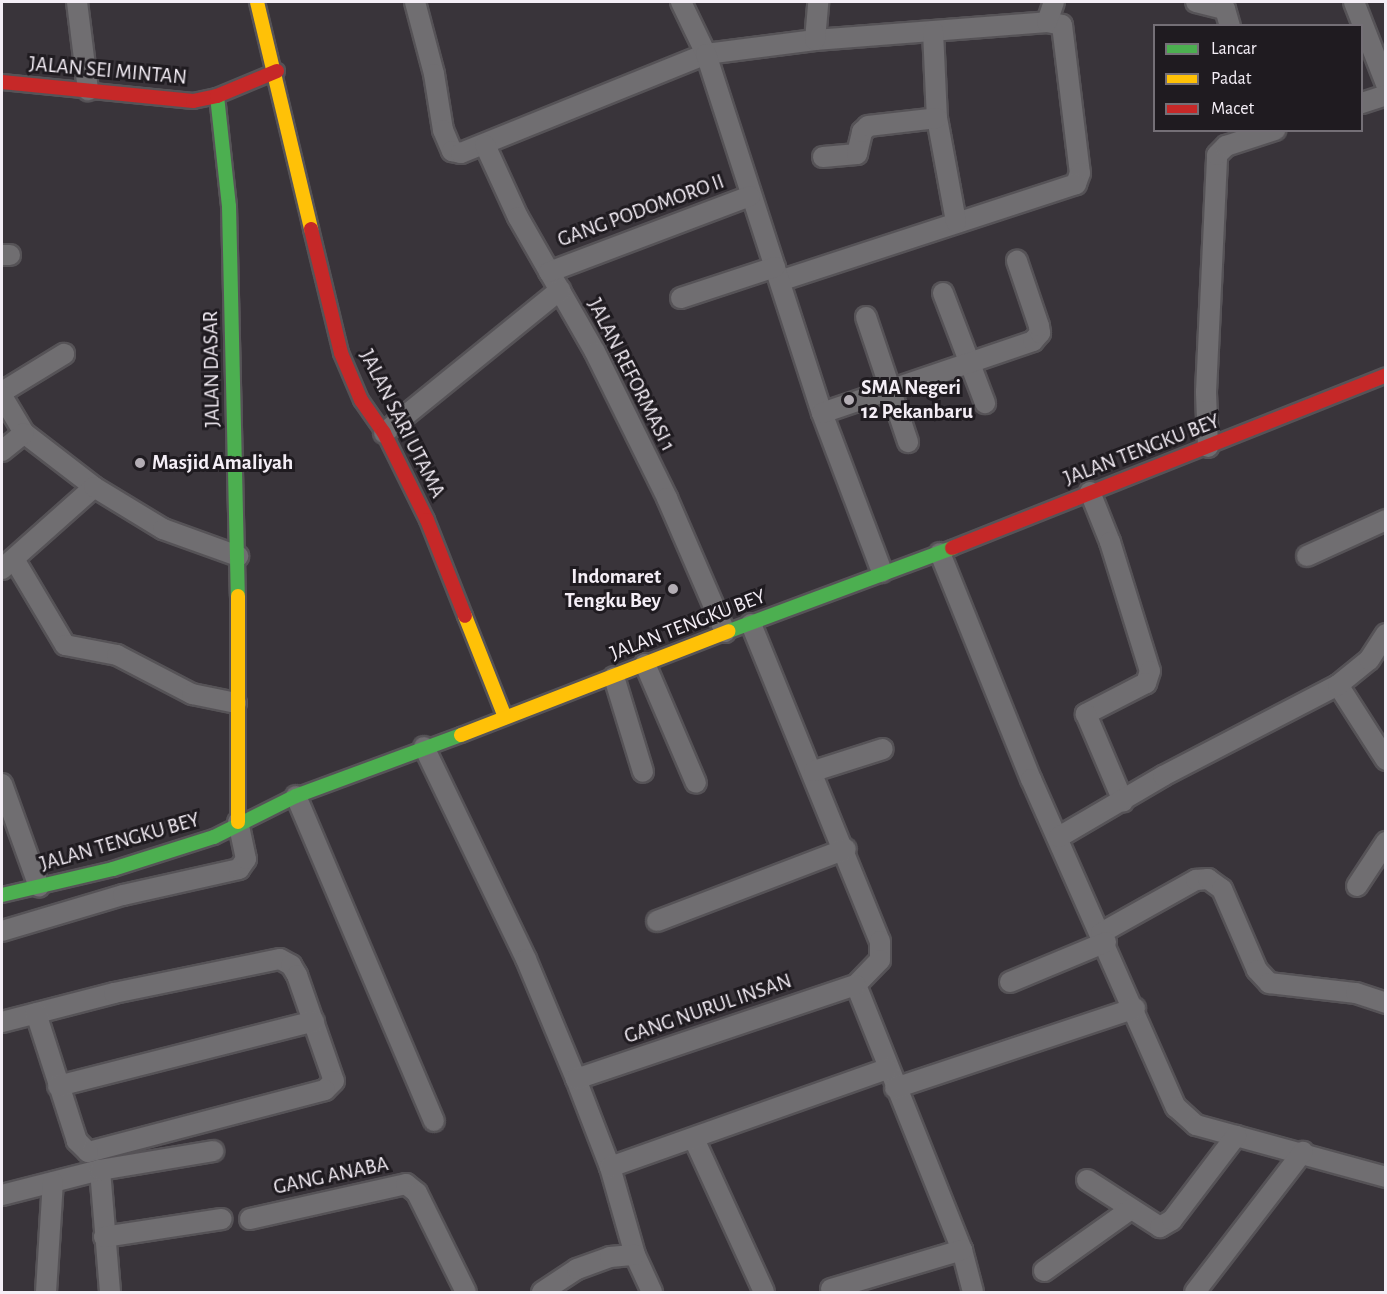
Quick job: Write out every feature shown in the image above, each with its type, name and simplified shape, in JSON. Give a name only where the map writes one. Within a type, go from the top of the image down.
[{"type":"street","points":[[77,2],[88,90]]},
{"type":"street","name":"JALAN SARI UTAMA","points":[[257,2],[277,71],[336,335],[361,400],[384,433],[427,520],[506,717]]},
{"type":"street","points":[[415,2],[449,145],[452,151],[461,153],[706,54],[815,40],[1047,22],[1057,23],[1064,30],[1080,178],[1069,188],[777,274],[681,298]]},
{"type":"street","points":[[681,2],[706,54],[822,413],[882,572]]},
{"type":"street","points":[[815,40],[818,2]]},
{"type":"street","points":[[1047,22],[1054,2]]},
{"type":"street","points":[[1202,2],[1225,9],[1229,24]]},
{"type":"street","points":[[1354,2],[1363,24]]},
{"type":"street","points":[[1363,25],[1386,84]]},
{"type":"street","points":[[933,32],[937,118],[956,222]]},
{"type":"street","name":"JALAN SEI MINTAN","points":[[2,82],[193,101],[218,96],[277,71]]},
{"type":"street","points":[[1363,103],[1386,95]]},
{"type":"street","name":"JALAN DASAR","points":[[218,96],[229,206],[238,556],[236,703],[238,822]]},
{"type":"street","points":[[823,157],[857,154],[862,132],[868,126],[937,118]]},
{"type":"street","points":[[1208,447],[1206,392],[1217,155],[1226,138],[1263,132]]},
{"type":"street","name":"JALAN REFORMASI 1","points":[[485,145],[518,218],[560,291],[667,498],[725,632]]},
{"type":"street","name":"GANG PODOMORO II","points":[[549,272],[750,196]]},
{"type":"street","points":[[822,413],[1033,341],[1040,333],[1017,261]]},
{"type":"street","points":[[384,433],[560,291]]},
{"type":"street","points":[[943,293],[985,403]]},
{"type":"street","points":[[866,317],[893,387],[909,442]]},
{"type":"street","points":[[64,354],[2,394],[24,433],[94,487],[163,529],[238,556]]},
{"type":"street","name":"JALAN TENGKU BEY","points":[[2,895],[120,868],[204,841],[238,822],[296,796],[614,677],[882,572],[940,553],[1090,492],[1349,393],[1386,375]]},
{"type":"street","points":[[2,451],[24,433]]},
{"type":"street","points":[[94,487],[8,564],[65,645],[117,655],[182,690],[236,703]]},
{"type":"street","points":[[1090,492],[1110,542],[1150,671],[1146,683],[1086,714],[1123,801]]},
{"type":"street","points":[[1307,556],[1386,520]]},
{"type":"street","points":[[940,553],[1059,837],[1181,1114],[1196,1125],[1303,1152],[1386,1177]]},
{"type":"street","points":[[751,624],[846,849],[882,950],[880,960],[856,985],[887,1070],[962,1250],[973,1293]]},
{"type":"street","points":[[1059,837],[1163,776],[1338,685],[1369,660],[1386,634]]},
{"type":"street","points":[[645,664],[696,783]]},
{"type":"street","points":[[614,677],[643,772]]},
{"type":"street","points":[[1338,685],[1386,760]]},
{"type":"street","points":[[424,747],[526,959],[610,1167],[635,1255],[652,1293]]},
{"type":"street","points":[[814,771],[883,749]]},
{"type":"street","points":[[2,784],[39,887]]},
{"type":"street","points":[[296,796],[434,1121]]},
{"type":"street","points":[[2,931],[123,895],[239,869],[246,859],[238,822]]},
{"type":"street","points":[[1357,886],[1386,842]]},
{"type":"street","points":[[657,921],[846,849]]},
{"type":"street","points":[[1010,982],[1104,938],[1196,880],[1208,879],[1222,890],[1257,970],[1269,983],[1356,993],[1386,1003]]},
{"type":"street","points":[[2,1022],[36,1013],[280,959],[291,965],[334,1077],[332,1085],[325,1089],[94,1151],[80,1147],[58,1086],[36,1013]]},
{"type":"street","name":"GANG NURUL INSAN","points":[[576,1079],[856,985]]},
{"type":"street","points":[[895,1088],[1135,1008]]},
{"type":"street","points":[[58,1086],[314,1021]]},
{"type":"street","points":[[610,1167],[887,1070]]},
{"type":"street","points":[[1087,1180],[1155,1226],[1167,1225],[1236,1136]]},
{"type":"street","points":[[694,1139],[756,1290]]},
{"type":"street","points":[[2,1195],[100,1170],[213,1151]]},
{"type":"street","points":[[1195,1293],[1303,1152]]},
{"type":"street","points":[[100,1170],[110,1293]]},
{"type":"street","points":[[46,1293],[53,1182]]},
{"type":"street","name":"GANG ANABA","points":[[250,1219],[406,1184],[417,1193],[465,1293]]},
{"type":"street","points":[[1044,1271],[1131,1209]]},
{"type":"street","points":[[104,1237],[222,1219]]},
{"type":"street","points":[[831,1289],[962,1250]]},
{"type":"street","points":[[542,1293],[577,1269],[610,1257],[635,1255]]},
{"type":"traffic: fast","points":[[217,96],[229,206],[238,596]]},
{"type":"traffic: fast","points":[[729,631],[952,548]]},
{"type":"traffic: fast","points":[[2,895],[113,869],[214,837],[296,796],[461,735]]},
{"type":"traffic: slow","points":[[257,2],[311,229]]},
{"type":"traffic: slow","points":[[238,596],[238,822]]},
{"type":"traffic: slow","points":[[465,616],[505,717]]},
{"type":"traffic: slow","points":[[461,735],[729,631]]},
{"type":"traffic: jam","points":[[2,82],[193,101],[217,96],[277,71]]},
{"type":"traffic: jam","points":[[311,229],[341,353],[361,400],[384,433],[427,520],[465,616]]},
{"type":"traffic: jam","points":[[952,548],[1386,375]]},
{"type":"place","name":"SMA Negeri 12 Pekanbaru","points":[[849,400]]},
{"type":"place","name":"Masjid Amaliyah","points":[[140,463]]},
{"type":"place","name":"Indomaret Tengku Bey","points":[[673,589]]}]
